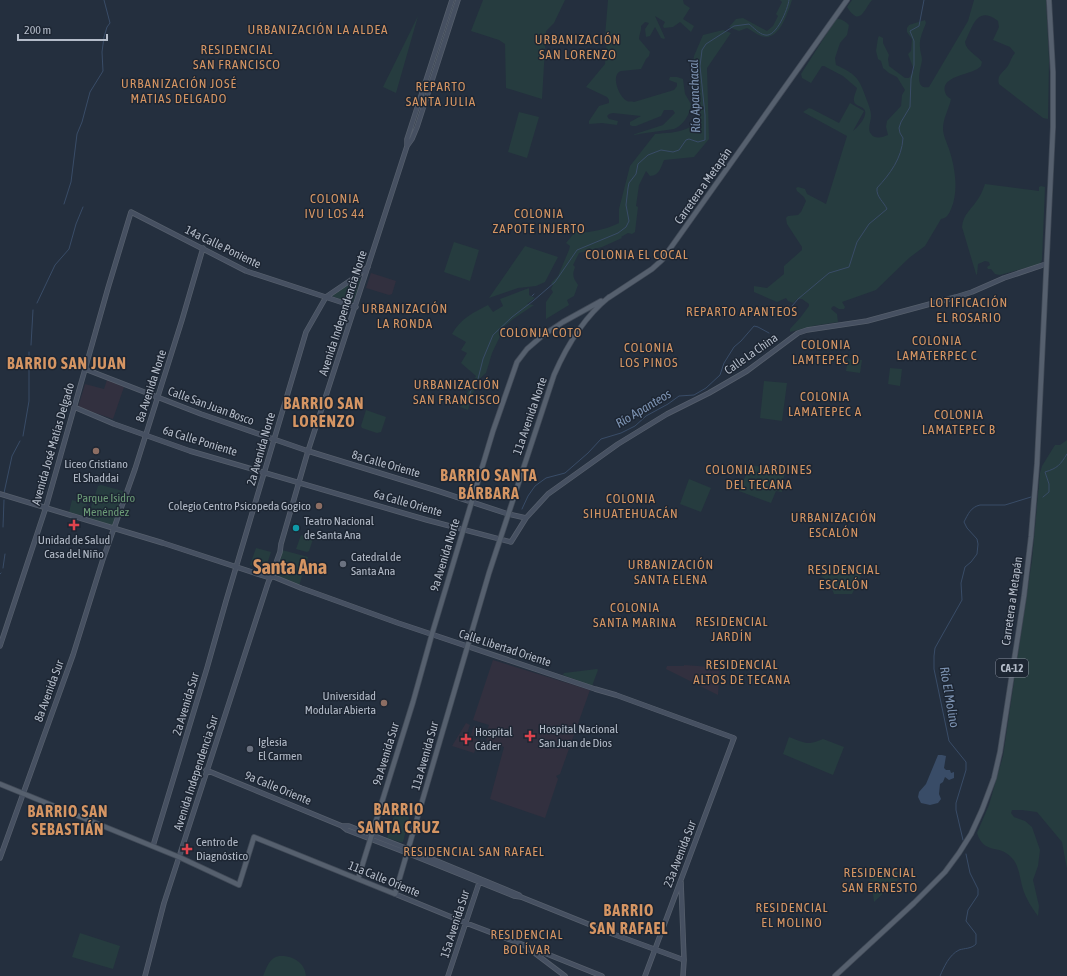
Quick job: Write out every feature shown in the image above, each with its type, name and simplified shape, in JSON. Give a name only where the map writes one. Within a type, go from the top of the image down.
[{"type":"main road","name":"Carretera a Metapán","points":[[609,297],[647,273],[662,260],[798,71],[847,0]]},
{"type":"main road","name":"CA-12","points":[[1046,264],[1053,98],[1049,0]]},
{"type":"main road","name":"Carretera a Metapán","points":[[835,976],[914,904],[944,872],[959,853],[971,834],[991,788],[1000,752],[1029,555],[1037,458],[1046,264]]},
{"type":"main road","name":"9a Avenida Norte","points":[[432,634],[493,431],[517,362],[536,341],[563,322],[609,297]]},
{"type":"main road","name":"11a Avenida Norte","points":[[468,646],[499,540],[560,360],[586,318],[609,297]]},
{"type":"main road","points":[[581,312],[585,313],[586,318]]},
{"type":"main road","name":"9a Avenida Sur","points":[[358,879],[413,702],[432,634]]},
{"type":"main road","name":"11a Avenida Sur","points":[[395,894],[468,646]]},
{"type":"main road","points":[[0,784],[179,857]]},
{"type":"main road","name":"11a Calle Oriente","points":[[179,857],[239,885],[254,837],[395,894]]},
{"type":"street","name":"Avenida Independencia Norte","points":[[408,146],[407,138],[452,0]]},
{"type":"street","name":"Avenida Independencia Norte","points":[[270,577],[280,552],[308,451],[408,146],[417,127],[458,0]]},
{"type":"street","name":"Avenida José Matías Delgado","points":[[0,646],[46,507],[131,212]]},
{"type":"street","name":"14a Calle Poniente","points":[[131,212],[246,271],[356,306]]},
{"type":"street","name":"8a Avenida Norte","points":[[114,529],[133,477],[203,248]]},
{"type":"street","name":"Calle La China","points":[[511,542],[526,518],[545,497],[618,444],[666,414],[709,393],[747,371],[798,333],[806,330],[868,320],[956,297],[972,292],[1004,278],[1046,264]]},
{"type":"street","name":"2a Avenida Norte","points":[[236,567],[306,332],[326,297],[368,267]]},
{"type":"street","name":"Calle San Juan Bosco","points":[[85,369],[157,398],[308,451]]},
{"type":"street","name":"6a Calle Poniente","points":[[74,407],[114,424],[146,434],[190,451],[299,482]]},
{"type":"street","name":"8a Calle Oriente","points":[[308,451],[508,514],[526,518]]},
{"type":"street","name":"6a Calle Oriente","points":[[299,482],[426,520],[511,542]]},
{"type":"street","name":"Calle Libertad Oriente","points":[[0,494],[270,577],[595,690],[616,695],[734,738]]},
{"type":"street","name":"8a Avenida Sur","points":[[0,858],[72,655],[114,529]]},
{"type":"street","name":"2a Avenida Sur","points":[[153,846],[208,668],[236,567]]},
{"type":"street","name":"Avenida Independencia Sur","points":[[145,976],[164,903],[270,577]]},
{"type":"street","name":"23a Avenida Sur","points":[[645,976],[734,738]]},
{"type":"street","name":"9a Calle Oriente","points":[[206,770],[342,826],[349,826],[371,837],[480,880],[514,896],[684,960]]},
{"type":"street","name":"15a Avenida Sur","points":[[448,976],[480,880]]},
{"type":"street","points":[[681,880],[684,960],[683,976]]},
{"type":"street","name":"11a Calle Oriente","points":[[395,894],[524,945]]},
{"type":"street","points":[[524,945],[565,976]]},
{"type":"street","points":[[524,945],[602,976]]},
{"type":"shaded area","points":[[371,273],[396,281],[392,294],[389,295],[366,288]]},
{"type":"shaded area","points":[[107,380],[124,387],[113,419],[78,407],[85,384],[104,389]]},
{"type":"shaded area","name":"Hospital Nacional San Juan de Dios","points":[[493,660],[590,690],[560,774],[556,776],[558,779],[545,818],[490,799],[504,747],[486,740],[489,732],[487,731],[489,725],[473,720]]},
{"type":"shaded area","points":[[684,665],[712,667],[720,666],[718,695],[666,669],[667,666]]},
{"type":"shaded area","name":"Hospital Cáder","points":[[466,723],[470,725],[466,736],[470,737],[474,726],[476,727],[473,738],[479,740],[474,753],[452,746]]},
{"type":"green space","points":[[483,0],[565,0],[554,23],[546,31],[542,99],[506,88],[505,44],[499,40],[471,31]]},
{"type":"green space","points":[[608,0],[683,0],[684,4],[690,8],[683,19],[694,26],[691,32],[680,22],[673,27],[664,28],[663,26],[665,22],[655,16],[665,38],[661,38],[655,27],[650,36],[646,37],[645,29],[649,23],[645,22],[641,26],[639,39],[650,52],[649,56],[641,69],[621,71],[616,77],[617,86],[621,95],[627,101],[634,102],[674,90],[677,83],[669,80],[670,77],[683,79],[685,94],[691,104],[686,119],[678,127],[674,129],[632,135],[663,125],[675,113],[673,110],[664,110],[661,116],[636,126],[630,125],[630,122],[641,116],[613,113],[607,116],[609,119],[618,121],[617,125],[602,123],[589,124],[589,121],[599,106],[609,103],[607,97],[586,87],[605,64],[607,37],[605,36]]},
{"type":"green space","points":[[780,0],[792,0],[782,25],[773,35],[767,37],[761,36],[747,28],[739,31],[729,27],[736,19],[743,18],[767,31],[773,26],[778,16],[776,14],[782,2]]},
{"type":"green space","points":[[852,0],[872,0],[861,15],[855,16],[847,7]]},
{"type":"green space","points":[[974,0],[1046,0],[1049,60],[1048,119],[1043,118],[999,84],[998,81],[1000,75],[1007,67],[1015,53],[1010,47],[993,40],[999,27],[998,21],[985,15],[980,16],[973,24],[965,42],[967,48],[982,62],[981,66],[950,80],[946,83],[945,87],[946,94],[951,99],[943,125],[943,131],[951,156],[955,179],[955,195],[949,214],[945,218],[941,219],[925,246],[909,258],[876,290],[842,302],[845,307],[844,309],[839,309],[834,306],[832,307],[831,309],[837,314],[838,322],[812,326],[790,332],[790,329],[800,318],[809,304],[802,299],[797,299],[793,303],[788,301],[786,298],[777,302],[754,292],[754,286],[767,288],[784,274],[784,266],[802,250],[802,247],[787,224],[786,218],[788,216],[798,215],[806,201],[796,188],[798,187],[805,189],[807,194],[826,204],[847,136],[803,112],[809,108],[839,123],[850,103],[864,111],[853,131],[860,124],[865,114],[864,109],[854,102],[857,88],[843,76],[824,66],[822,66],[811,83],[802,78],[801,74],[836,19],[849,25],[847,35],[840,43],[835,58],[836,65],[856,77],[861,85],[870,111],[871,118],[869,128],[871,134],[875,137],[888,135],[886,127],[887,121],[901,106],[902,95],[905,90],[897,77],[883,68],[881,61],[878,59],[876,51],[879,36],[883,38],[883,43],[889,55],[889,66],[905,78],[909,78],[914,70],[908,54],[911,51],[912,39],[907,32],[907,28],[909,25],[925,20],[926,23],[920,41],[922,60],[919,82],[924,87],[929,87],[968,21]]},
{"type":"green space","points":[[418,16],[396,93],[383,87]]},
{"type":"green space","points":[[723,30],[731,33],[707,68],[709,139],[694,157],[664,160],[659,171],[653,176],[650,176],[646,171],[639,185],[636,206],[638,207],[635,232],[632,234],[628,233],[621,237],[622,238],[602,247],[579,253],[573,265],[575,267],[575,280],[578,285],[574,296],[567,300],[569,305],[546,319],[546,302],[553,292],[551,289],[553,285],[551,283],[558,276],[569,250],[570,246],[566,243],[576,231],[592,232],[619,223],[619,209],[630,166],[655,134],[671,133],[682,130],[690,127],[697,120],[700,105],[693,63],[694,56],[703,35]]},
{"type":"green space","points":[[519,112],[539,117],[527,158],[508,152]]},
{"type":"green space","points":[[985,184],[1039,191],[1039,187],[1045,187],[1042,260],[1040,264],[1000,275],[995,274],[991,269],[988,269],[987,267],[990,265],[989,262],[985,261],[978,264],[977,275],[976,274],[962,227],[966,215],[976,203]]},
{"type":"green space","points":[[454,242],[479,250],[470,281],[444,272]]},
{"type":"green space","points":[[525,246],[558,257],[545,282],[536,286],[518,288],[489,298]]},
{"type":"green space","points":[[358,278],[361,280],[353,302],[351,303],[332,296]]},
{"type":"green space","points":[[529,288],[529,295],[535,298],[527,304],[534,305],[505,326],[492,353],[486,373],[477,381],[468,410],[460,407],[476,376],[461,363],[467,353],[461,350],[466,342],[452,334],[463,320],[473,313],[488,305],[493,312],[503,306],[500,299]]},
{"type":"green space","points":[[848,359],[862,360],[860,373],[846,371]]},
{"type":"green space","points":[[890,368],[902,369],[900,386],[888,384]]},
{"type":"green space","points":[[764,381],[787,383],[782,421],[760,418]]},
{"type":"green space","points":[[366,410],[386,417],[381,432],[377,433],[362,428],[361,426]]},
{"type":"green space","points":[[1067,440],[1067,869],[1062,842],[1037,812],[1012,810],[1011,813],[1014,817],[1025,821],[1032,827],[1040,850],[1038,866],[1033,880],[1039,906],[1038,916],[1031,907],[1023,889],[1018,868],[1014,860],[1002,851],[988,847],[980,840],[977,833],[989,805],[1003,756],[1032,560],[1040,473],[1042,466],[1055,445],[1060,445]]},
{"type":"green space","points":[[755,466],[785,469],[782,492],[776,491],[771,503],[739,491],[749,468]]},
{"type":"green space","points":[[689,479],[711,488],[701,512],[680,504]]},
{"type":"green space","name":"Parque Isidro Menéndez","points":[[101,485],[123,491],[125,494],[114,524],[111,526],[90,519],[88,516],[98,486]]},
{"type":"green space","points":[[72,500],[87,504],[83,516],[69,512]]},
{"type":"green space","points":[[301,535],[313,539],[309,551],[307,552],[296,549]]},
{"type":"green space","points":[[256,548],[271,552],[265,570],[250,565]]},
{"type":"green space","points":[[282,550],[308,557],[299,586],[274,575]]},
{"type":"green space","points":[[850,567],[861,569],[863,571],[852,594],[834,594],[830,584],[821,576],[831,569]]},
{"type":"green space","points":[[598,670],[592,686],[563,675],[564,673]]},
{"type":"green space","points":[[789,737],[806,743],[823,739],[844,747],[833,775],[783,754]]},
{"type":"green space","points":[[395,812],[408,816],[409,819],[403,842],[387,838]]},
{"type":"green space","points":[[870,866],[904,874],[874,902],[872,886],[870,886],[868,867]]},
{"type":"green space","points":[[80,933],[120,946],[113,969],[72,957]]},
{"type":"green space","points":[[279,956],[297,960],[303,967],[306,976],[263,976],[271,961]]},
{"type":"water","points":[[938,755],[946,756],[944,768],[946,770],[950,770],[951,773],[954,772],[954,778],[949,780],[945,777],[943,782],[940,784],[939,794],[941,799],[938,803],[930,805],[921,803],[918,797],[919,792],[926,784]]},
{"type":"waterway","points":[[64,204],[71,182],[77,134],[82,122],[90,92],[103,71],[102,52],[104,37],[110,23],[104,0]]},
{"type":"waterway","name":"Río Apanchacal","points":[[466,404],[473,385],[478,379],[483,359],[493,335],[512,317],[555,282],[577,250],[618,233],[626,227],[629,221],[626,205],[628,188],[629,183],[636,174],[638,164],[648,155],[661,150],[673,152],[679,150],[686,140],[689,139],[698,142],[705,140],[705,115],[700,66],[702,50],[706,44],[734,26],[749,24],[761,33],[769,35],[781,22],[789,0]]},
{"type":"waterway","name":"Río Apanteos","points":[[792,306],[798,299],[829,273],[849,267],[857,242],[869,224],[887,209],[879,197],[877,188],[898,159],[902,145],[903,138],[899,128],[910,107],[911,79],[914,65],[914,41],[910,31],[919,26],[924,0]]},
{"type":"waterway","points":[[37,303],[55,265],[69,249],[76,224],[83,207]]},
{"type":"waterway","points":[[31,345],[33,310]]},
{"type":"waterway","name":"Río Apanteos","points":[[522,509],[535,486],[546,478],[565,473],[588,453],[601,439],[621,433],[635,426],[646,416],[679,396],[694,395],[706,388],[720,375],[724,363],[734,347],[754,326],[769,333]]},
{"type":"waterway","points":[[23,436],[29,401],[29,352]]},
{"type":"waterway","points":[[4,493],[12,456],[20,441]]},
{"type":"waterway","name":"Río El Molino","points":[[1043,497],[1049,492],[1049,484],[1045,472],[1058,466],[1067,454]]},
{"type":"waterway","name":"Río El Molino","points":[[963,840],[956,810],[956,803],[966,770],[966,762],[949,741],[934,669],[935,648],[962,600],[961,583],[965,567],[977,554],[977,539],[967,528],[964,522],[968,514],[974,507],[980,505],[1005,505],[1031,497]]},
{"type":"waterway","points":[[3,527],[4,500]]},
{"type":"waterway","points":[[3,568],[5,554]]},
{"type":"waterway","name":"Río El Molino","points":[[940,976],[947,962],[955,952],[970,948],[976,944],[976,934],[966,921],[968,910],[978,895],[978,889],[970,873],[966,854]]},
{"type":"place","name":"Liceo Cristiano El Shaddai","points":[[96,451]]},
{"type":"place","name":"Colegio Centro Psicopeda Gogico","points":[[319,506]]},
{"type":"place","name":"Unidad de Salud Casa del Niño","points":[[74,525]]},
{"type":"place","name":"Teatro Nacional de Santa Ana","points":[[296,528]]},
{"type":"place","name":"Catedral de Santa Ana","points":[[343,564]]},
{"type":"place","name":"Universidad Modular Abierta","points":[[384,703]]},
{"type":"place","name":"Hospital Nacional San Juan de Dios","points":[[530,736]]},
{"type":"place","name":"Hospital Cáder","points":[[466,739]]},
{"type":"place","name":"Iglesia El Carmen","points":[[250,749]]},
{"type":"place","name":"Centro de Diagnóstico","points":[[187,849]]},
{"type":"district","name":"URBANIZACIÓN LA ALDEA","points":[[318,29]]},
{"type":"district","name":"URBANIZACIÓN SAN LORENZO","points":[[578,46]]},
{"type":"district","name":"RESIDENCIAL SAN FRANCISCO","points":[[237,56]]},
{"type":"district","name":"URBANIZACIÓN JOSÉ MATIAS DELGADO","points":[[179,90]]},
{"type":"district","name":"REPARTO SANTA JULIA","points":[[441,94]]},
{"type":"district","name":"COLONIA IVU LOS 44","points":[[335,206]]},
{"type":"district","name":"COLONIA ZAPOTE INJERTO","points":[[539,220]]},
{"type":"district","name":"COLONIA EL COCAL","points":[[637,254]]},
{"type":"district","name":"LOTIFICACIÓN EL ROSARIO","points":[[969,310]]},
{"type":"district","name":"REPARTO APANTEOS","points":[[742,311]]},
{"type":"district","name":"URBANIZACIÓN LA RONDA","points":[[405,316]]},
{"type":"district","name":"COLONIA COTO","points":[[541,332]]},
{"type":"district","name":"COLONIA LAMATERPEC C","points":[[937,348]]},
{"type":"district","name":"COLONIA LAMTEPEC D","points":[[826,352]]},
{"type":"district","name":"COLONIA LOS PINOS","points":[[649,354]]},
{"type":"district","name":"BARRIO SAN JUAN","points":[[67,363]]},
{"type":"district","name":"URBANIZACIÓN SAN FRANCISCO","points":[[457,392]]},
{"type":"district","name":"COLONIA LAMATEPEC A","points":[[825,404]]},
{"type":"district","name":"BARRIO SAN LORENZO","points":[[324,412]]},
{"type":"district","name":"COLONIA LAMATEPEC B","points":[[959,422]]},
{"type":"district","name":"COLONIA JARDINES DEL TECANA","points":[[759,476]]},
{"type":"district","name":"BARRIO SANTA BÁRBARA","points":[[489,484]]},
{"type":"district","name":"COLONIA SIHUATEHUACÁN","points":[[631,506]]},
{"type":"district","name":"URBANIZACIÓN ESCALÓN","points":[[834,524]]},
{"type":"district","name":"Santa Ana","points":[[290,567]]},
{"type":"district","name":"URBANIZACIÓN SANTA ELENA","points":[[671,572]]},
{"type":"district","name":"RESIDENCIAL ESCALÓN","points":[[844,576]]},
{"type":"district","name":"COLONIA SANTA MARINA","points":[[635,614]]},
{"type":"district","name":"RESIDENCIAL JARDÍN","points":[[732,628]]},
{"type":"district","name":"RESIDENCIAL ALTOS DE TECANA","points":[[742,672]]},
{"type":"district","name":"BARRIO SANTA CRUZ","points":[[399,818]]},
{"type":"district","name":"BARRIO SAN SEBASTIÁN","points":[[68,820]]},
{"type":"district","name":"RESIDENCIAL SAN RAFAEL","points":[[474,851]]},
{"type":"district","name":"RESIDENCIAL SAN ERNESTO","points":[[880,880]]},
{"type":"district","name":"RESIDENCIAL EL MOLINO","points":[[792,914]]},
{"type":"district","name":"BARRIO SAN RAFAEL","points":[[629,919]]},
{"type":"district","name":"RESIDENCIAL BOLÍVAR","points":[[527,942]]}]
